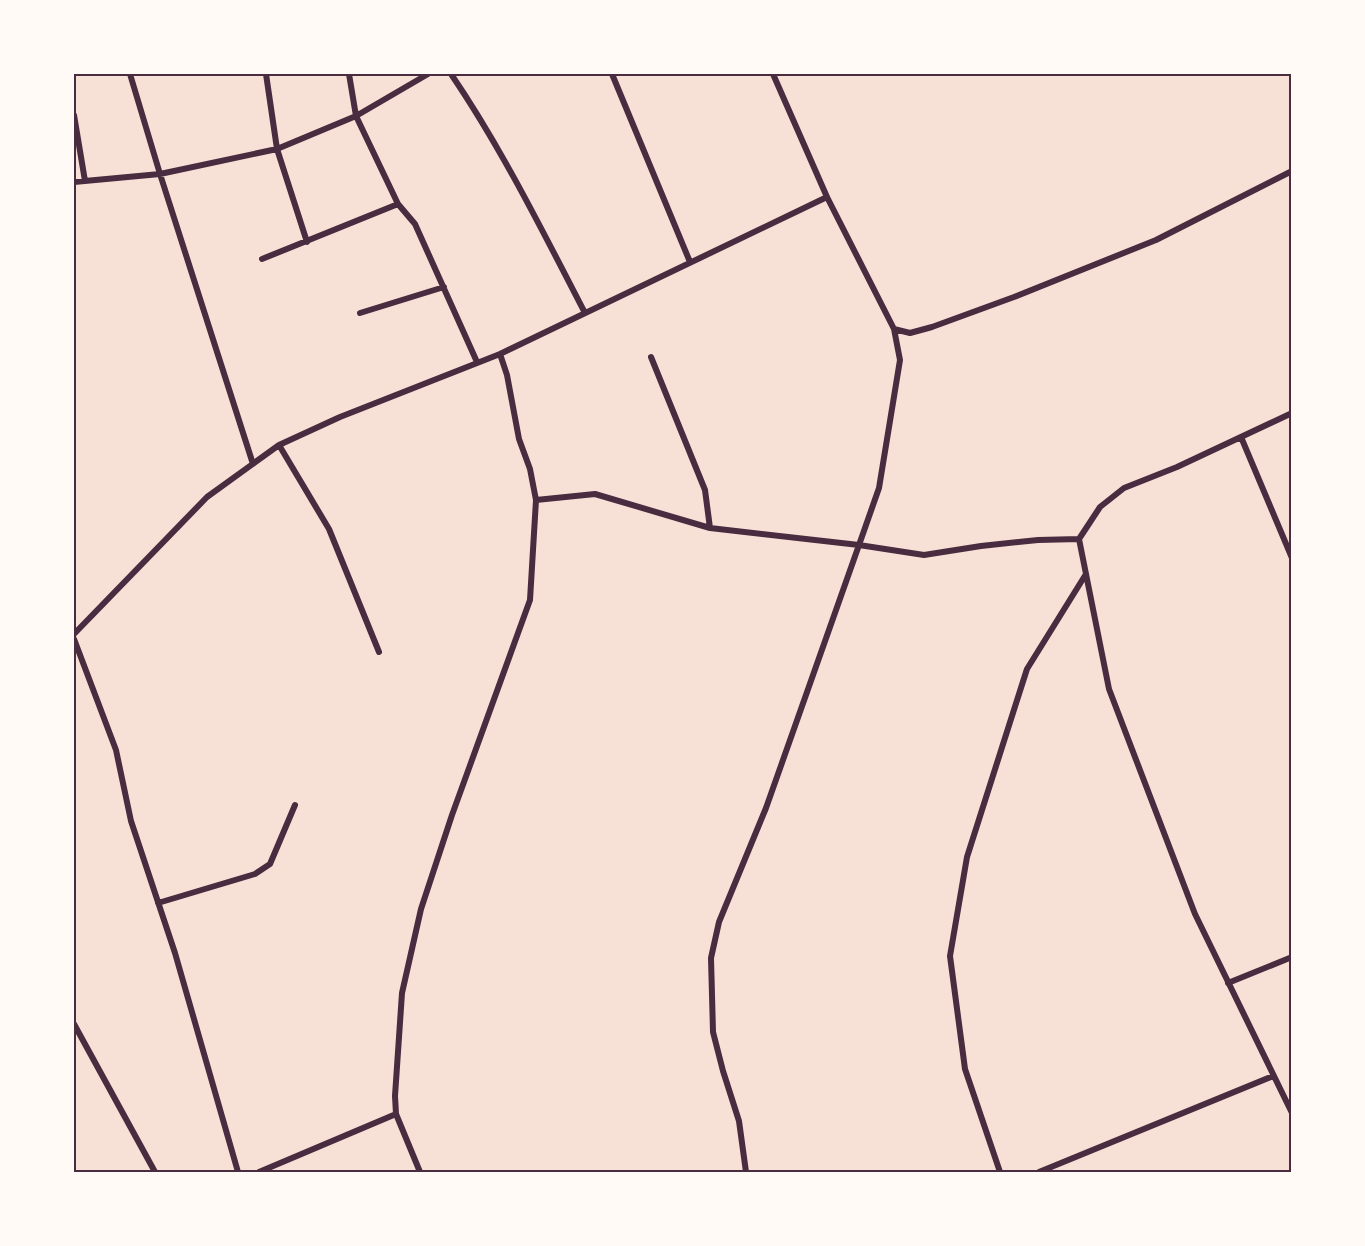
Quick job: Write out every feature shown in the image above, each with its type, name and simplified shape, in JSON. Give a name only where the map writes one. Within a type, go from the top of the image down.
[{"type":"street","points":[[130,74],[254,464]]},
{"type":"street","points":[[266,74],[277,149],[308,242]]},
{"type":"street","points":[[349,74],[356,116],[398,204],[415,224],[477,362]]},
{"type":"street","points":[[74,182],[160,174],[277,149],[356,116],[428,74]]},
{"type":"street","points":[[451,74],[480,116],[585,313]]},
{"type":"street","points":[[612,74],[690,262]]},
{"type":"street","points":[[744,1172],[739,1121],[713,1032],[711,958],[719,922],[766,808],[879,488],[900,360],[894,329],[826,197],[817,171],[773,74]]},
{"type":"street","points":[[74,115],[85,181]]},
{"type":"street","points":[[894,329],[910,333],[1014,297],[1156,240],[1292,171]]},
{"type":"street","points":[[238,1173],[175,953],[131,821],[116,750],[74,637],[207,497],[279,445],[340,417],[500,354],[826,197]]},
{"type":"street","points":[[261,259],[398,204]]},
{"type":"street","points":[[360,313],[444,287]]},
{"type":"street","points":[[420,1173],[396,1114],[395,1096],[402,993],[418,919],[452,815],[530,600],[536,500],[530,469],[519,439],[507,375],[500,354]]},
{"type":"street","points":[[651,357],[705,490],[710,528]]},
{"type":"street","points":[[1292,413],[1177,467],[1124,488],[1100,507],[1079,539],[1109,689],[1195,914],[1292,1113]]},
{"type":"street","points":[[1241,437],[1292,558]]},
{"type":"street","points":[[279,445],[329,529],[379,652]]},
{"type":"street","points":[[536,500],[595,494],[710,528],[924,555],[1016,542],[1079,539]]},
{"type":"street","points":[[1000,1173],[965,1069],[950,956],[967,857],[1027,669],[1086,574]]},
{"type":"street","points":[[158,903],[255,874],[270,864],[294,805]]},
{"type":"street","points":[[1228,983],[1292,957]]},
{"type":"street","points":[[74,1024],[155,1173]]},
{"type":"street","points":[[1039,1173],[1273,1076]]},
{"type":"street","points":[[259,1173],[396,1114]]}]
